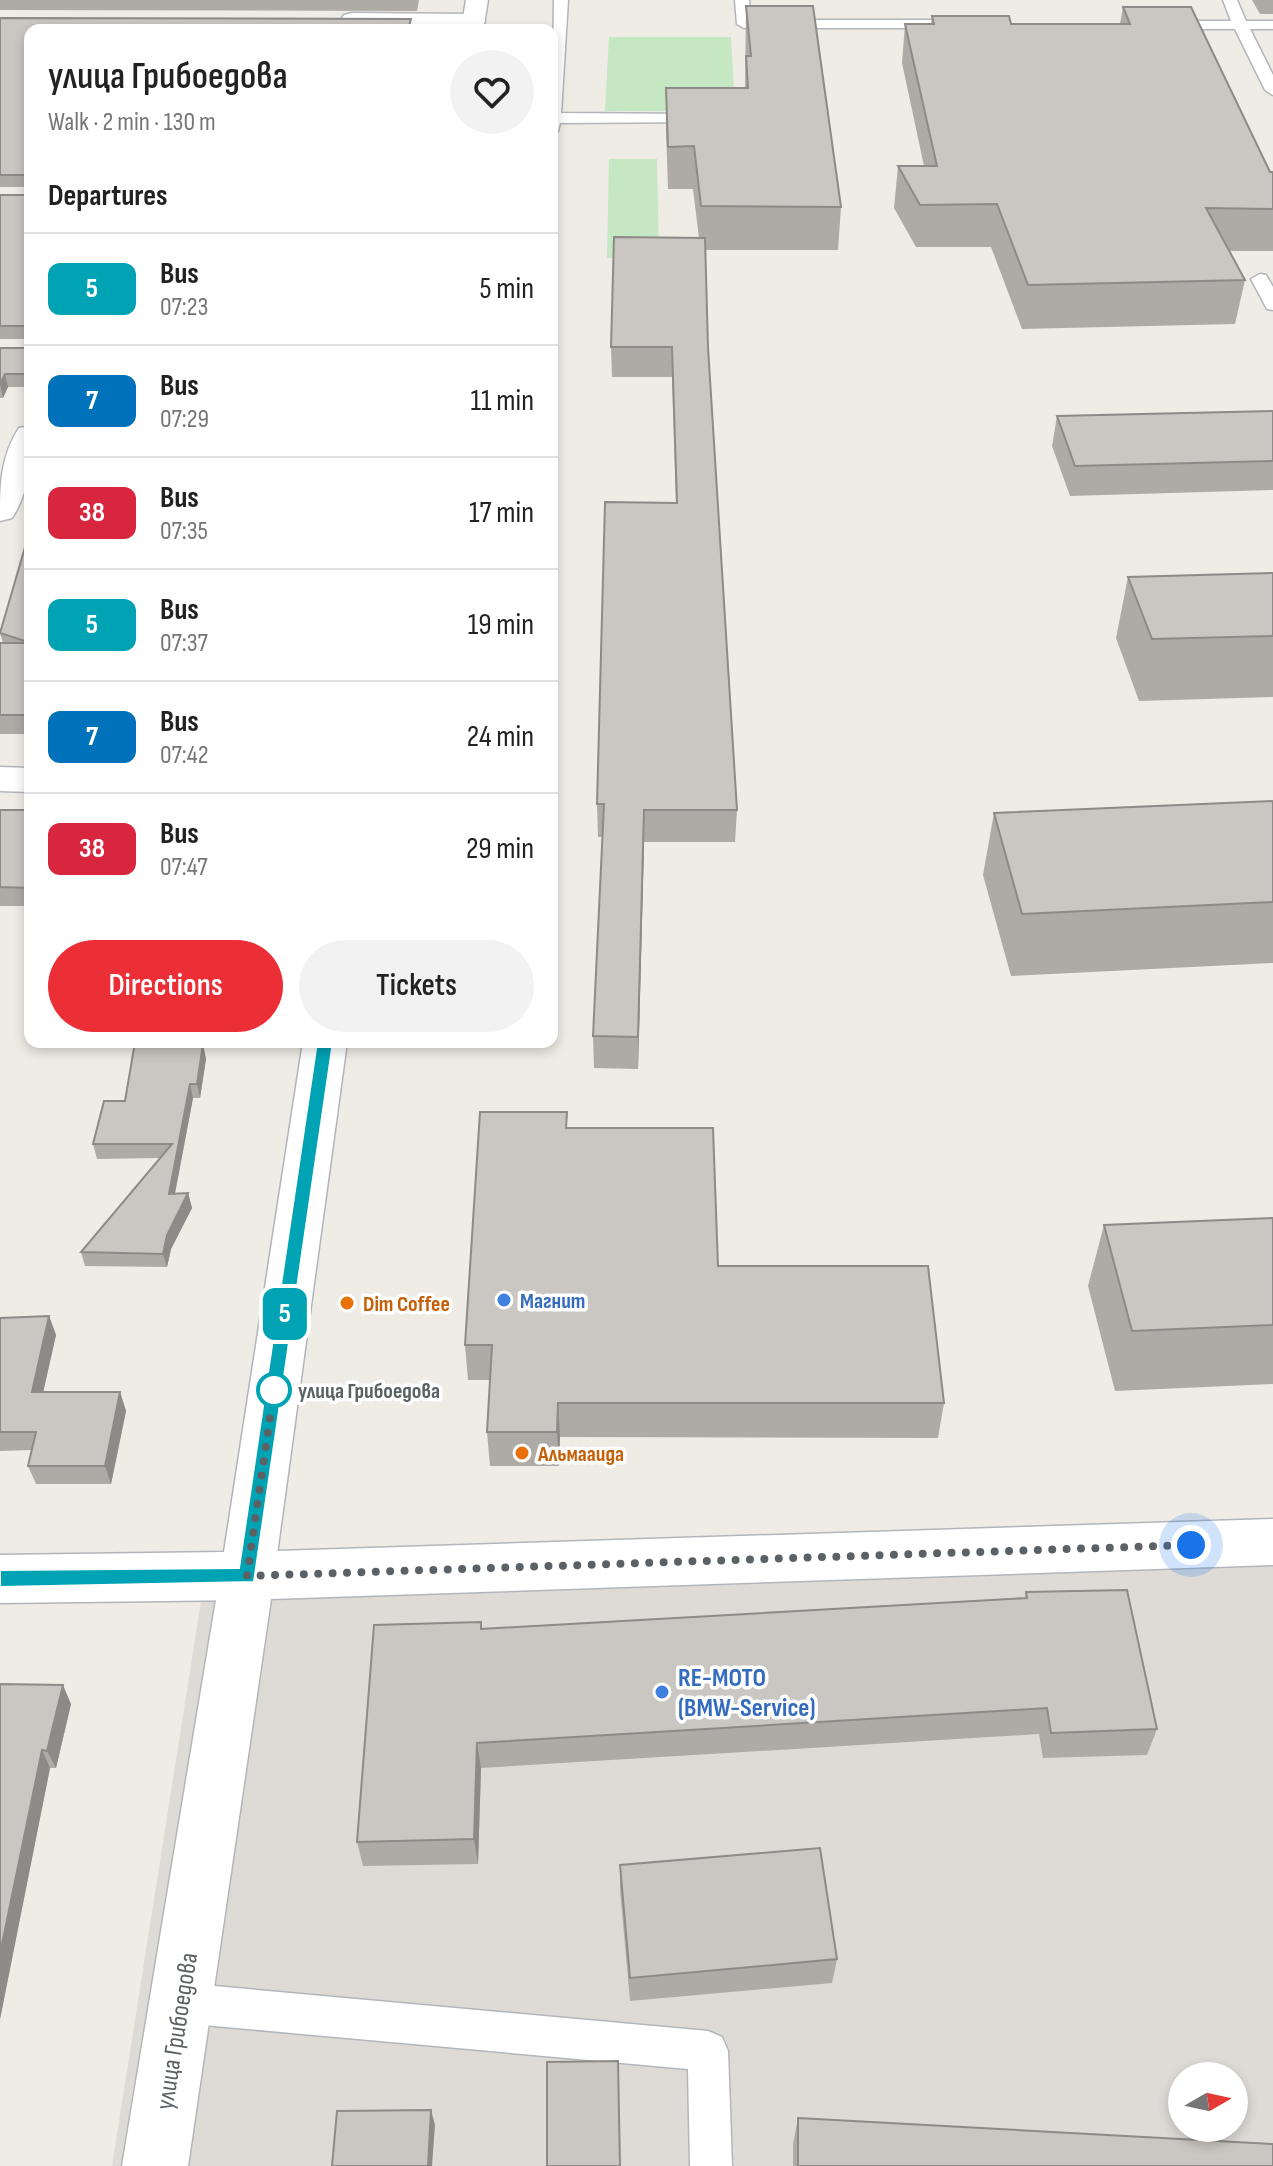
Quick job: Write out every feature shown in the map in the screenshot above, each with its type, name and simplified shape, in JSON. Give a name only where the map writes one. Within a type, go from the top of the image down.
[{"type":"street","points":[[334,20],[474,17]]},
{"type":"street","points":[[0,511],[24,450]]},
{"type":"street","points":[[0,779],[24,780]]},
{"type":"street","name":"улица Грибоедова","points":[[155,2166],[247,1576],[324,1048]]},
{"type":"street","points":[[0,1579],[247,1576],[1273,1542]]},
{"type":"lane","points":[[558,39],[561,0]]},
{"type":"lane","points":[[742,0],[744,24],[952,25]]},
{"type":"lane","points":[[1230,0],[1273,90]]},
{"type":"lane","points":[[1144,25],[1273,25]]},
{"type":"lane","points":[[558,118],[717,119]]},
{"type":"lane","points":[[1260,279],[1273,305]]},
{"type":"lane","points":[[181,2003],[708,2051],[711,2166]]},
{"type":"shaded area","points":[[1273,1556],[1273,2166],[112,2166],[204,1582]]},
{"type":"green space","points":[[609,37],[731,37],[735,111],[605,111]]},
{"type":"green space","points":[[609,159],[657,159],[659,258],[607,258]]},
{"type":"building","points":[[746,6],[813,6],[841,207],[701,206],[694,146],[668,147],[666,88],[748,88],[746,56],[751,56]]},
{"type":"building","points":[[1123,7],[1191,7],[1270,172],[1273,172],[1273,209],[1206,208],[1245,280],[1028,285],[997,204],[920,205],[898,166],[937,166],[905,24],[934,24],[932,16],[1009,16],[1011,24],[1130,24]]},
{"type":"building","points":[[0,18],[411,19],[410,24],[24,24],[24,175],[0,175]]},
{"type":"building","points":[[0,195],[24,195],[24,326],[0,326]]},
{"type":"building","points":[[614,237],[705,238],[708,347],[737,810],[644,810],[638,1037],[593,1036],[604,804],[597,804],[605,502],[677,503],[672,347],[611,347]]},
{"type":"building","points":[[0,348],[24,348],[24,374],[5,374],[0,384]]},
{"type":"building","points":[[1273,411],[1273,461],[1075,466],[1057,416]]},
{"type":"building","points":[[24,551],[24,641],[0,633]]},
{"type":"building","points":[[1273,573],[1273,636],[1152,639],[1128,577]]},
{"type":"building","points":[[0,643],[24,643],[24,715],[0,715]]},
{"type":"building","points":[[1273,801],[1273,902],[1022,914],[994,813]]},
{"type":"building","points":[[0,810],[24,810],[24,888],[0,887]]},
{"type":"building","points":[[134,1048],[202,1048],[197,1084],[190,1084],[169,1194],[188,1193],[167,1235],[163,1254],[81,1252],[172,1144],[93,1144],[104,1101],[125,1101]]},
{"type":"building","points":[[480,1112],[567,1112],[566,1128],[713,1128],[718,1266],[928,1266],[944,1403],[558,1403],[557,1432],[487,1432],[492,1345],[465,1345]]},
{"type":"building","points":[[1273,1218],[1273,1325],[1132,1331],[1104,1225]]},
{"type":"building","points":[[49,1316],[32,1392],[120,1392],[105,1466],[28,1466],[36,1432],[0,1432],[0,1318]]},
{"type":"building","points":[[1127,1590],[1157,1729],[1051,1733],[1047,1708],[477,1743],[474,1839],[357,1842],[374,1625],[481,1622],[481,1629],[1027,1598],[1026,1592]]},
{"type":"building","points":[[0,1684],[63,1685],[47,1751],[42,1750],[0,1954]]},
{"type":"building","points":[[820,1848],[837,1959],[630,1978],[620,1865]]},
{"type":"building","points":[[618,2061],[620,2166],[547,2166],[547,2062]]},
{"type":"building","points":[[431,2110],[428,2166],[332,2166],[337,2111]]},
{"type":"building","points":[[798,2118],[1168,2138],[1168,2142],[1273,2144],[1273,2166],[798,2166]]},
{"type":"bus line","name":"5","points":[[0,1579],[247,1576],[324,1048]]},
{"type":"place","name":"Магнит","points":[[504,1300]]},
{"type":"place","name":"Dim Coffee","points":[[347,1303]]},
{"type":"place","name":"улица Грибоедова","points":[[274,1390]]},
{"type":"place","name":"Альмааида","points":[[522,1453]]},
{"type":"place","name":"RE-MOTO (BMW-Service)","points":[[662,1692]]},
{"type":"route","points":[[274,1390],[247,1576],[1191,1545]]}]
